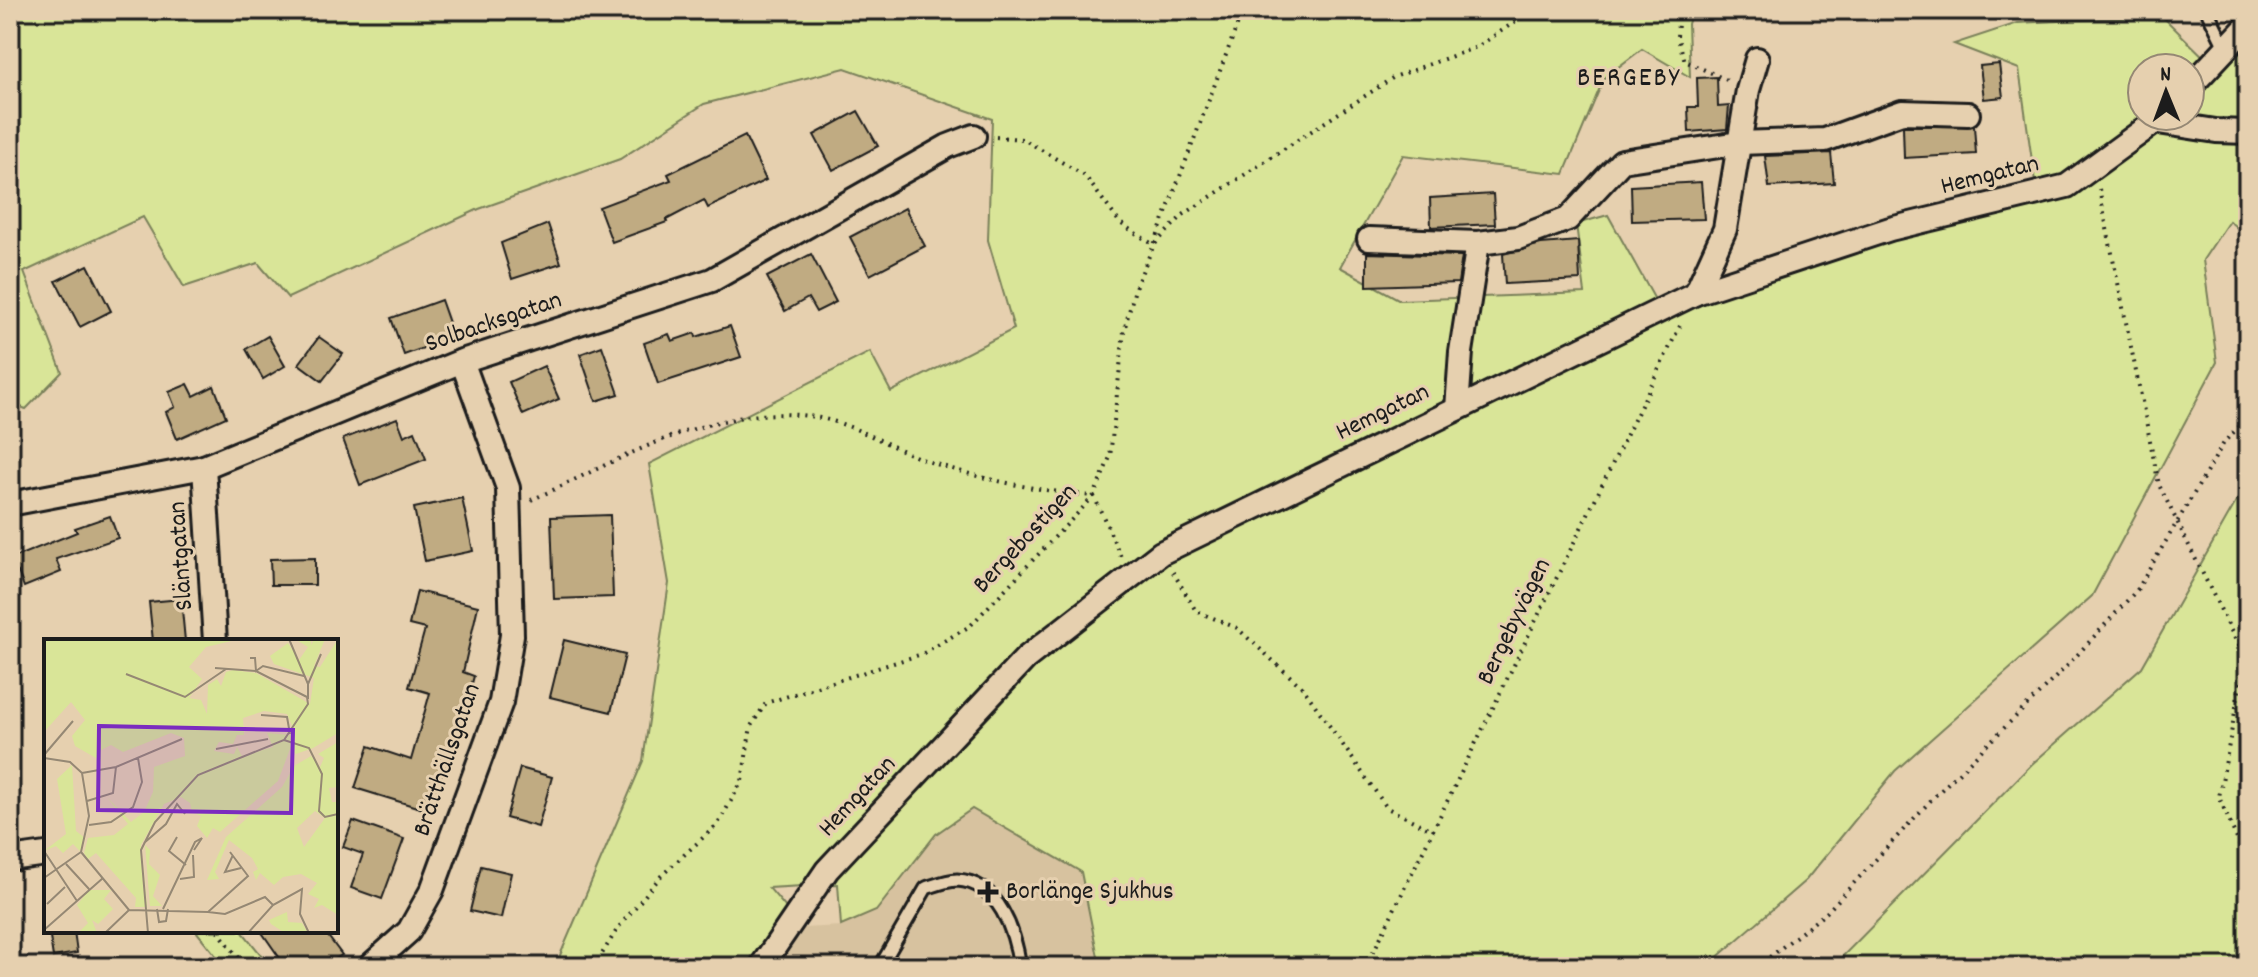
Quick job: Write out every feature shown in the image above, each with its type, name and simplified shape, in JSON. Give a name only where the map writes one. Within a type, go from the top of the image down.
[{"type":"street","points":[[2206,70],[2248,25]]},
{"type":"street","points":[[1696,293],[1725,229],[1748,90],[1757,59]]},
{"type":"street","points":[[1369,239],[1478,243],[1518,238],[1568,219],[1622,161],[1739,143],[1825,140],[1902,112],[1968,114]]},
{"type":"street","points":[[2206,129],[2248,132]]},
{"type":"street","name":"Hemgatan","points":[[761,967],[827,870],[1026,658],[1161,553],[1696,293],[1890,229],[2067,186],[2142,132]]},
{"type":"street","name":"Solbacksgatan","points":[[10,504],[204,467],[462,361],[712,280],[948,146],[974,136]]},
{"type":"street","points":[[1457,409],[1461,352],[1478,243]]},
{"type":"street","name":"Brätthällsgatan","points":[[369,967],[409,931],[432,890],[501,702],[512,635],[511,508],[508,488],[462,361]]},
{"type":"street","name":"Släntgatan","points":[[204,467],[215,639]]},
{"type":"street","points":[[10,859],[44,854]]},
{"type":"lane","points":[[2207,10],[2226,49]]},
{"type":"lane","points":[[880,967],[926,888],[956,880],[983,887],[1000,906],[1020,967]]},
{"type":"path","points":[[974,136],[1023,139],[1085,176],[1120,223],[1154,245],[1243,10]]},
{"type":"path","name":"Bergebostigen","points":[[594,967],[618,928],[661,876],[718,824],[742,781],[751,726],[766,703],[922,654],[970,626],[1094,496],[1110,457],[1124,331],[1136,285],[1154,245],[1183,215],[1394,77],[1477,47],[1533,10]]},
{"type":"path","points":[[1679,10],[1677,36],[1685,61],[1748,90]]},
{"type":"path","points":[[2094,167],[2159,485],[2245,659],[2219,797],[2248,865]]},
{"type":"path","name":"Bergebyvägen","points":[[1366,967],[1696,293]]},
{"type":"path","points":[[511,508],[692,428],[780,414],[820,418],[845,425],[933,463],[1014,486],[1094,496],[1130,577]]},
{"type":"path","points":[[1757,967],[1827,912],[1933,798],[2067,666],[2137,590],[2225,441],[2248,418]]},
{"type":"path","points":[[1161,553],[1196,611],[1237,628],[1303,688],[1387,808],[1433,830]]},
{"type":"path","points":[[220,933],[246,967]]},
{"type":"shaded area","name":"Borlänge Sjukhus","points":[[972,808],[1081,872],[1100,967],[777,967],[803,928],[841,926],[876,911],[936,834]]},
{"type":"green space","points":[[10,10],[1692,10],[1688,24],[1690,77],[1642,49],[1604,78],[1564,174],[1403,155],[1340,267],[1400,300],[1585,293],[1576,224],[1608,215],[1664,316],[1894,235],[2038,203],[2019,69],[1954,44],[2018,23],[2162,16],[2199,52],[2126,52],[2126,132],[2206,132],[2206,59],[2218,71],[2248,41],[2248,237],[2229,221],[2203,260],[2217,362],[2092,596],[1895,771],[1806,880],[1706,967],[1100,967],[1081,872],[972,809],[936,834],[876,911],[841,926],[838,884],[769,888],[787,909],[748,967],[555,967],[643,761],[669,583],[649,464],[870,352],[891,392],[1014,329],[988,240],[992,119],[845,68],[704,104],[620,159],[479,209],[288,298],[258,263],[184,287],[143,217],[24,272],[62,372],[26,409],[10,403]]},
{"type":"green space","points":[[2248,481],[2248,967],[1832,967],[2032,764],[2142,667]]},
{"type":"green space","points":[[198,933],[244,933],[271,967],[225,967]]},
{"type":"building","points":[[1999,64],[2003,97],[1984,99],[1980,66]]},
{"type":"building","points":[[1717,77],[1718,107],[1729,106],[1727,129],[1689,132],[1688,107],[1698,107],[1697,78]]},
{"type":"building","points":[[858,111],[878,146],[833,170],[814,135]]},
{"type":"building","points":[[1903,126],[1974,126],[1976,154],[1904,158]]},
{"type":"building","points":[[745,136],[766,180],[708,208],[704,200],[667,222],[612,242],[599,207],[671,180],[668,174]]},
{"type":"building","points":[[1831,153],[1834,183],[1769,187],[1765,156]]},
{"type":"building","points":[[1701,182],[1704,219],[1632,221],[1631,186]]},
{"type":"building","points":[[1493,194],[1495,224],[1431,227],[1430,198]]},
{"type":"building","points":[[905,208],[925,246],[870,275],[850,237]]},
{"type":"building","points":[[548,224],[561,263],[512,279],[501,243]]},
{"type":"building","points":[[1578,241],[1580,280],[1505,284],[1503,254],[1541,244]]},
{"type":"building","points":[[1367,253],[1462,256],[1458,283],[1367,286]]},
{"type":"building","points":[[811,254],[836,302],[816,312],[808,298],[785,311],[767,277]]},
{"type":"building","points":[[88,265],[111,311],[80,327],[56,281]]},
{"type":"building","points":[[441,300],[454,337],[404,355],[391,318]]},
{"type":"building","points":[[730,326],[741,357],[658,384],[644,343],[669,334],[672,341],[695,333],[696,337]]},
{"type":"building","points":[[268,336],[285,366],[263,379],[246,349]]},
{"type":"building","points":[[319,337],[343,354],[322,381],[299,364]]},
{"type":"building","points":[[602,346],[619,394],[596,401],[580,354]]},
{"type":"building","points":[[544,366],[559,399],[523,415],[509,382]]},
{"type":"building","points":[[188,384],[194,396],[214,386],[226,417],[177,439],[166,412],[175,407],[169,392]]},
{"type":"building","points":[[397,418],[404,436],[415,431],[426,459],[360,485],[343,439]]},
{"type":"building","points":[[462,498],[473,551],[425,561],[414,508]]},
{"type":"building","points":[[610,515],[613,597],[554,599],[551,517]]},
{"type":"building","points":[[110,516],[118,538],[56,559],[61,572],[24,587],[18,572],[14,574],[10,559],[77,532],[75,528]]},
{"type":"building","points":[[315,558],[315,585],[271,585],[270,559]]},
{"type":"building","points":[[417,591],[478,606],[463,672],[474,676],[452,753],[448,752],[433,812],[355,788],[369,746],[411,760],[430,693],[409,687],[425,629],[409,625]]},
{"type":"building","points":[[181,599],[185,639],[153,639],[149,602]]},
{"type":"building","points":[[564,640],[625,655],[611,712],[550,697]]},
{"type":"building","points":[[520,768],[552,777],[538,827],[506,818]]},
{"type":"building","points":[[353,821],[404,839],[382,899],[351,888],[363,854],[343,847]]},
{"type":"building","points":[[481,866],[511,873],[501,918],[470,911]]},
{"type":"building","points":[[49,933],[74,933],[77,953],[53,957]]},
{"type":"building","points":[[262,933],[326,933],[342,955],[321,967],[286,967]]},
{"type":"place","name":"Borlänge Sjukhus","points":[[988,892]]},
{"type":"district","name":"BERGEBY","points":[[1629,80]]}]
